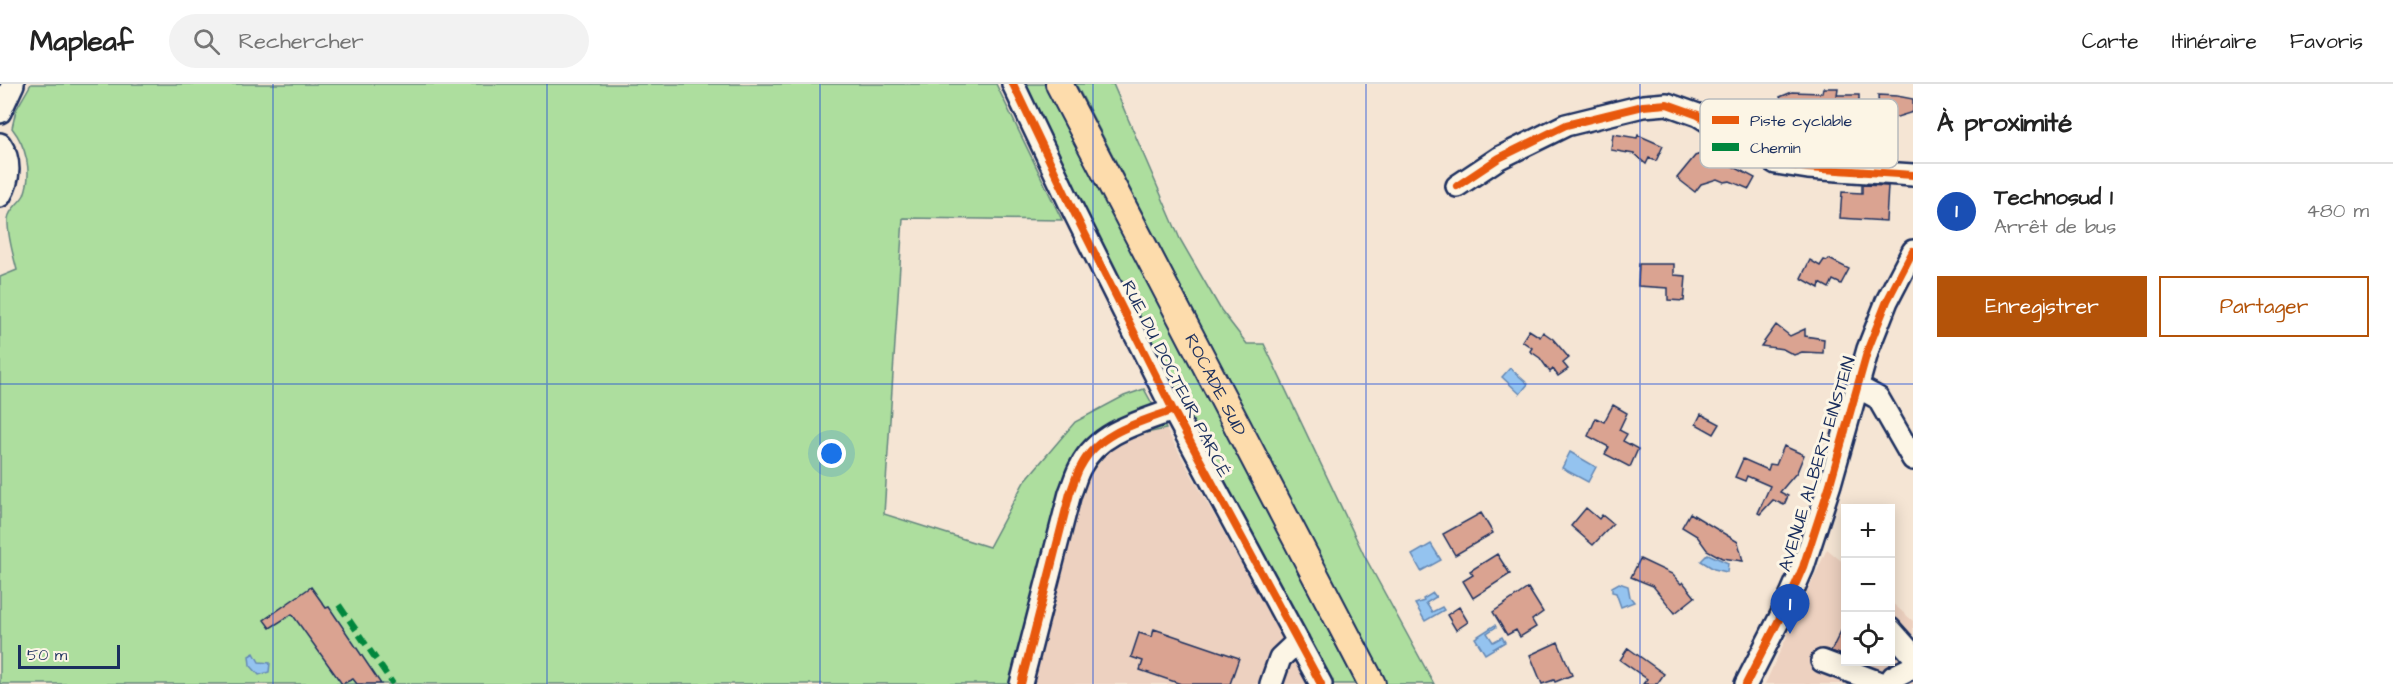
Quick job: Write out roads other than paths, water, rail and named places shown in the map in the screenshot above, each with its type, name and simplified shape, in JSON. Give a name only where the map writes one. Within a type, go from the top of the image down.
[{"type":"main road","name":"ROCADE SUD","points":[[1059,84],[1372,684]]},
{"type":"street","points":[[0,112],[14,84]]},
{"type":"street","name":"RUE DU DOCTEUR PARCÉ","points":[[1013,84],[1173,410],[1321,684]]},
{"type":"street","points":[[1457,186],[1499,158],[1566,125],[1643,105],[1666,104],[1700,116]]},
{"type":"street","points":[[0,144],[9,165],[8,180],[0,196]]},
{"type":"street","points":[[1808,168],[1913,175]]},
{"type":"street","name":"AVENUE ALBERT EINSTEIN","points":[[1746,684],[1803,567],[1830,484],[1868,349],[1883,310],[1913,251]]},
{"type":"street","points":[[1858,387],[1878,398],[1913,459]]},
{"type":"street","points":[[1021,684],[1070,493],[1081,464],[1097,446],[1119,431],[1173,410]]},
{"type":"street","points":[[1895,634],[1913,656]]},
{"type":"street","points":[[1271,684],[1280,658],[1298,641]]},
{"type":"street","points":[[1822,661],[1883,684]]},
{"type":"street","points":[[1888,684],[1893,677],[1913,667]]},
{"type":"water","points":[[1510,368],[1528,384],[1520,394],[1502,377]]},
{"type":"water","points":[[1570,452],[1596,467],[1588,482],[1562,468]]},
{"type":"water","points":[[1431,544],[1441,560],[1421,571],[1412,555]]},
{"type":"water","points":[[1708,554],[1728,563],[1727,572],[1714,569],[1701,561]]},
{"type":"water","points":[[1619,583],[1628,586],[1630,597],[1634,602],[1621,607],[1616,593],[1612,592],[1612,587]]},
{"type":"water","points":[[1433,593],[1436,597],[1426,603],[1432,612],[1442,607],[1444,610],[1425,621],[1415,604],[1424,601],[1423,599]]},
{"type":"water","points":[[1495,625],[1496,627],[1487,633],[1493,642],[1502,637],[1505,642],[1485,654],[1475,638]]},
{"type":"water","points":[[254,653],[259,662],[270,663],[269,672],[259,675],[250,665],[249,656]]},
{"type":"place","name":"Technosud 1","points":[[1790,634]]}]
